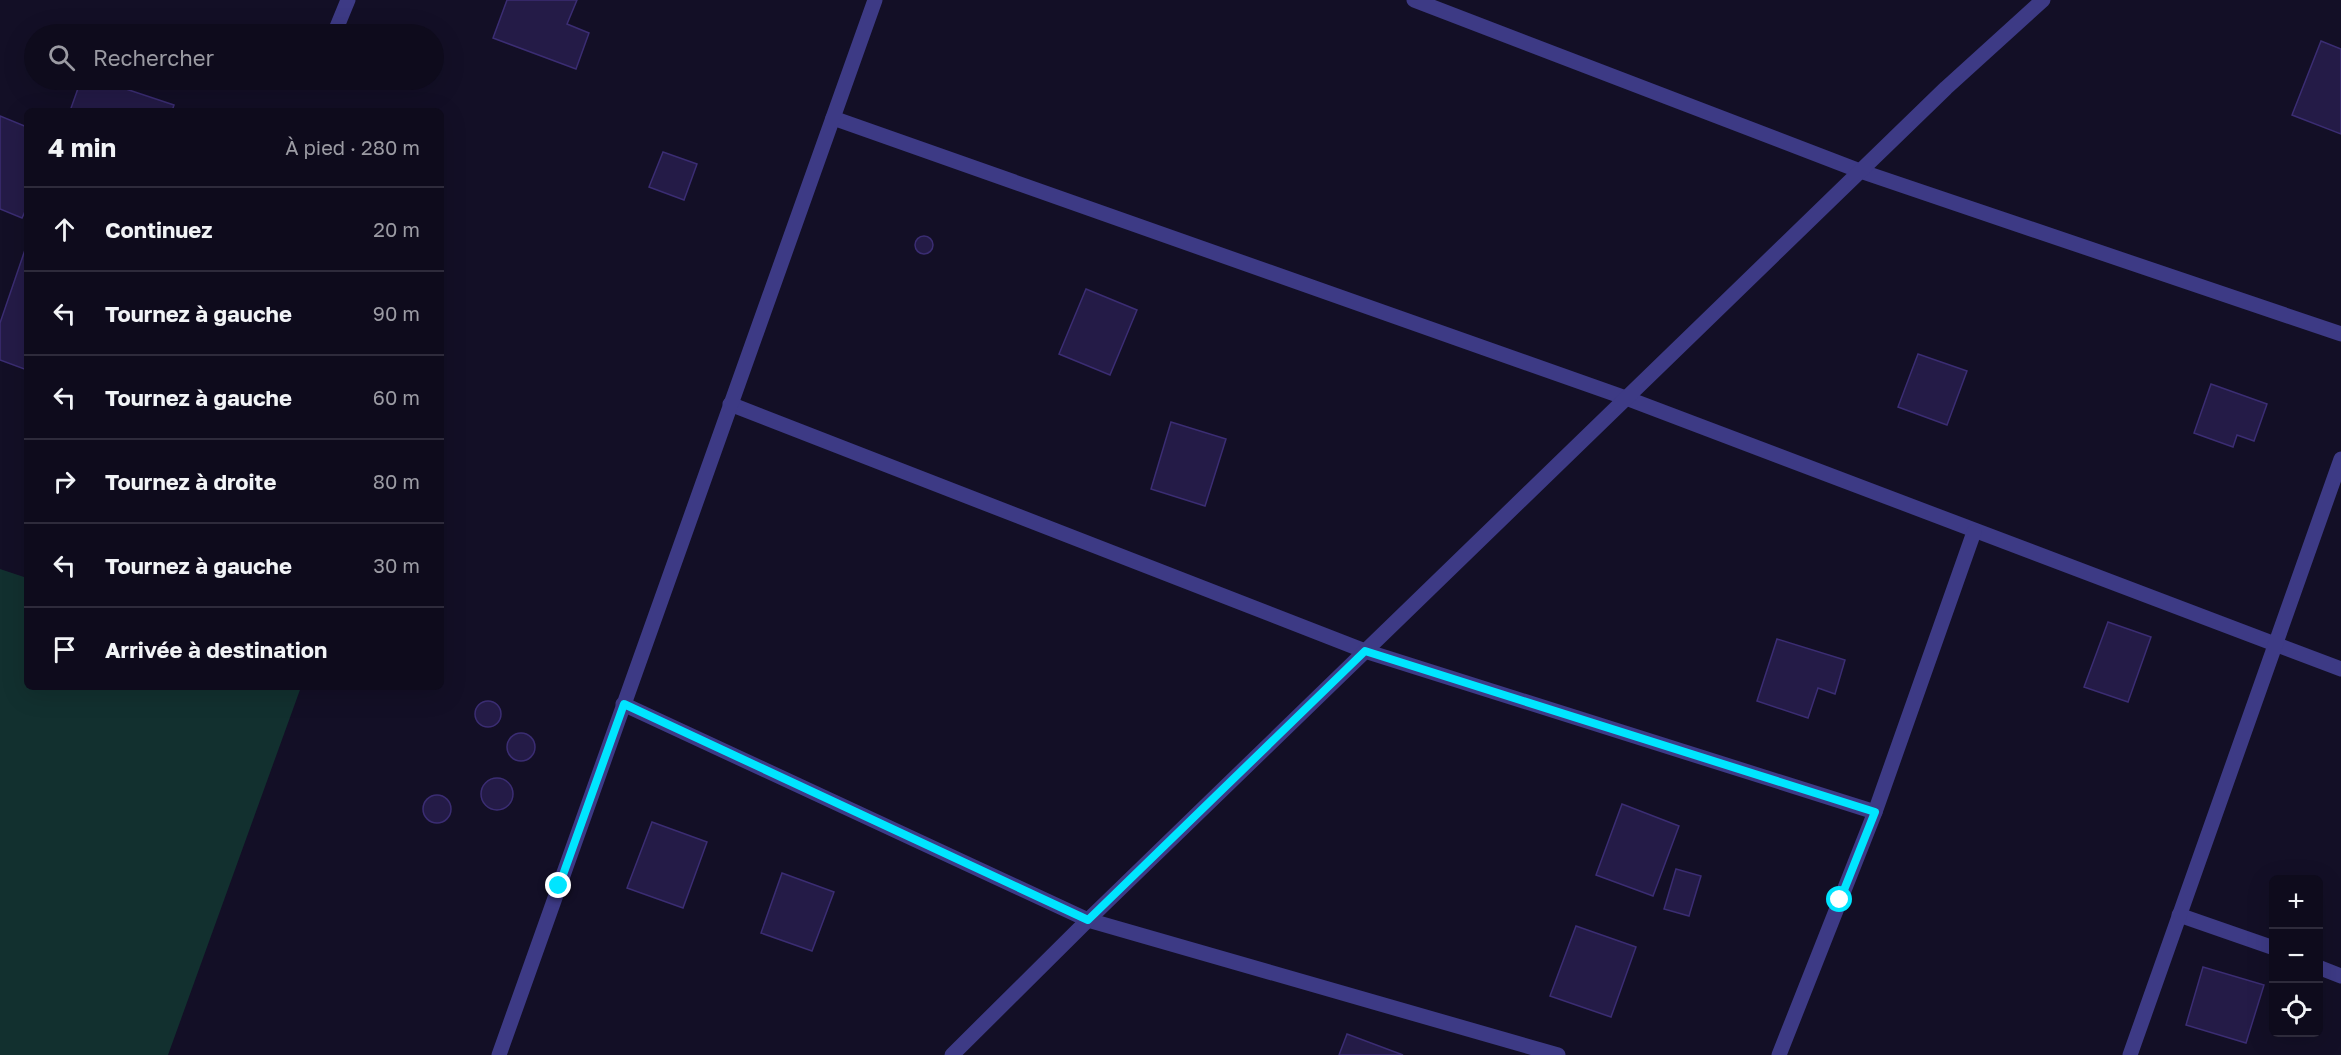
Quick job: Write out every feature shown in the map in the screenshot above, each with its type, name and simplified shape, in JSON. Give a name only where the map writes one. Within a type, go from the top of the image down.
[{"type":"street","points":[[338,24],[348,0]]},
{"type":"street","points":[[499,1055],[875,0]]},
{"type":"street","points":[[1414,0],[1860,171],[2341,333]]},
{"type":"street","points":[[952,1055],[1088,920],[1860,171],[2043,0]]},
{"type":"street","points":[[833,118],[1626,398],[1974,532],[2341,669]]},
{"type":"street","points":[[730,404],[1365,651],[1875,812]]},
{"type":"street","points":[[2130,1055],[2341,459]]},
{"type":"street","points":[[1779,1055],[1875,812],[1974,532]]},
{"type":"street","points":[[624,704],[1088,920],[1558,1055]]},
{"type":"street","points":[[2179,915],[2269,946]]},
{"type":"street","points":[[2323,969],[2341,976]]},
{"type":"green space","points":[[0,569],[24,577],[24,690],[300,690],[168,1055],[0,1055]]},
{"type":"building","points":[[507,0],[577,0],[567,24],[589,33],[576,69],[493,38]]},
{"type":"building","points":[[2321,41],[2341,49],[2341,134],[2292,115]]},
{"type":"building","points":[[77,90],[129,90],[174,105],[173,108],[71,108]]},
{"type":"building","points":[[0,116],[24,126],[24,214],[22,218],[0,209]]},
{"type":"building","points":[[663,152],[697,164],[684,200],[649,187]]},
{"type":"building","points":[[924,236],[930,239],[933,245],[930,251],[924,254],[918,251],[915,245],[918,239]]},
{"type":"building","points":[[24,253],[24,369],[0,360],[0,323]]},
{"type":"building","points":[[1086,289],[1137,310],[1110,375],[1059,354]]},
{"type":"building","points":[[1918,354],[1967,371],[1947,425],[1898,407]]},
{"type":"building","points":[[2211,384],[2267,404],[2254,441],[2237,435],[2233,447],[2194,433]]},
{"type":"building","points":[[1171,422],[1226,439],[1205,506],[1151,489]]},
{"type":"building","points":[[2108,622],[2151,637],[2128,702],[2084,687]]},
{"type":"building","points":[[1777,639],[1845,660],[1835,694],[1818,688],[1808,718],[1757,701]]},
{"type":"building","points":[[488,701],[497,705],[501,714],[497,723],[488,727],[479,723],[475,714],[479,705]]},
{"type":"building","points":[[521,733],[531,737],[535,747],[531,757],[521,761],[511,757],[507,747],[511,737]]},
{"type":"building","points":[[497,778],[509,782],[513,794],[509,806],[497,810],[485,806],[481,794],[485,782]]},
{"type":"building","points":[[437,795],[447,799],[451,809],[447,819],[437,823],[427,819],[423,809],[427,799]]},
{"type":"building","points":[[1622,804],[1679,826],[1653,896],[1596,875]]},
{"type":"building","points":[[652,822],[707,842],[683,908],[627,888]]},
{"type":"building","points":[[1676,869],[1701,876],[1689,916],[1664,909]]},
{"type":"building","points":[[782,873],[834,892],[812,951],[761,933]]},
{"type":"building","points":[[1576,926],[1636,947],[1611,1017],[1550,996]]},
{"type":"building","points":[[2203,967],[2264,985],[2246,1043],[2186,1025]]},
{"type":"building","points":[[1347,1034],[1403,1055],[1339,1055]]},
{"type":"route","points":[[559,886],[624,704],[1088,920],[1365,651],[1875,812],[1840,900]]}]
